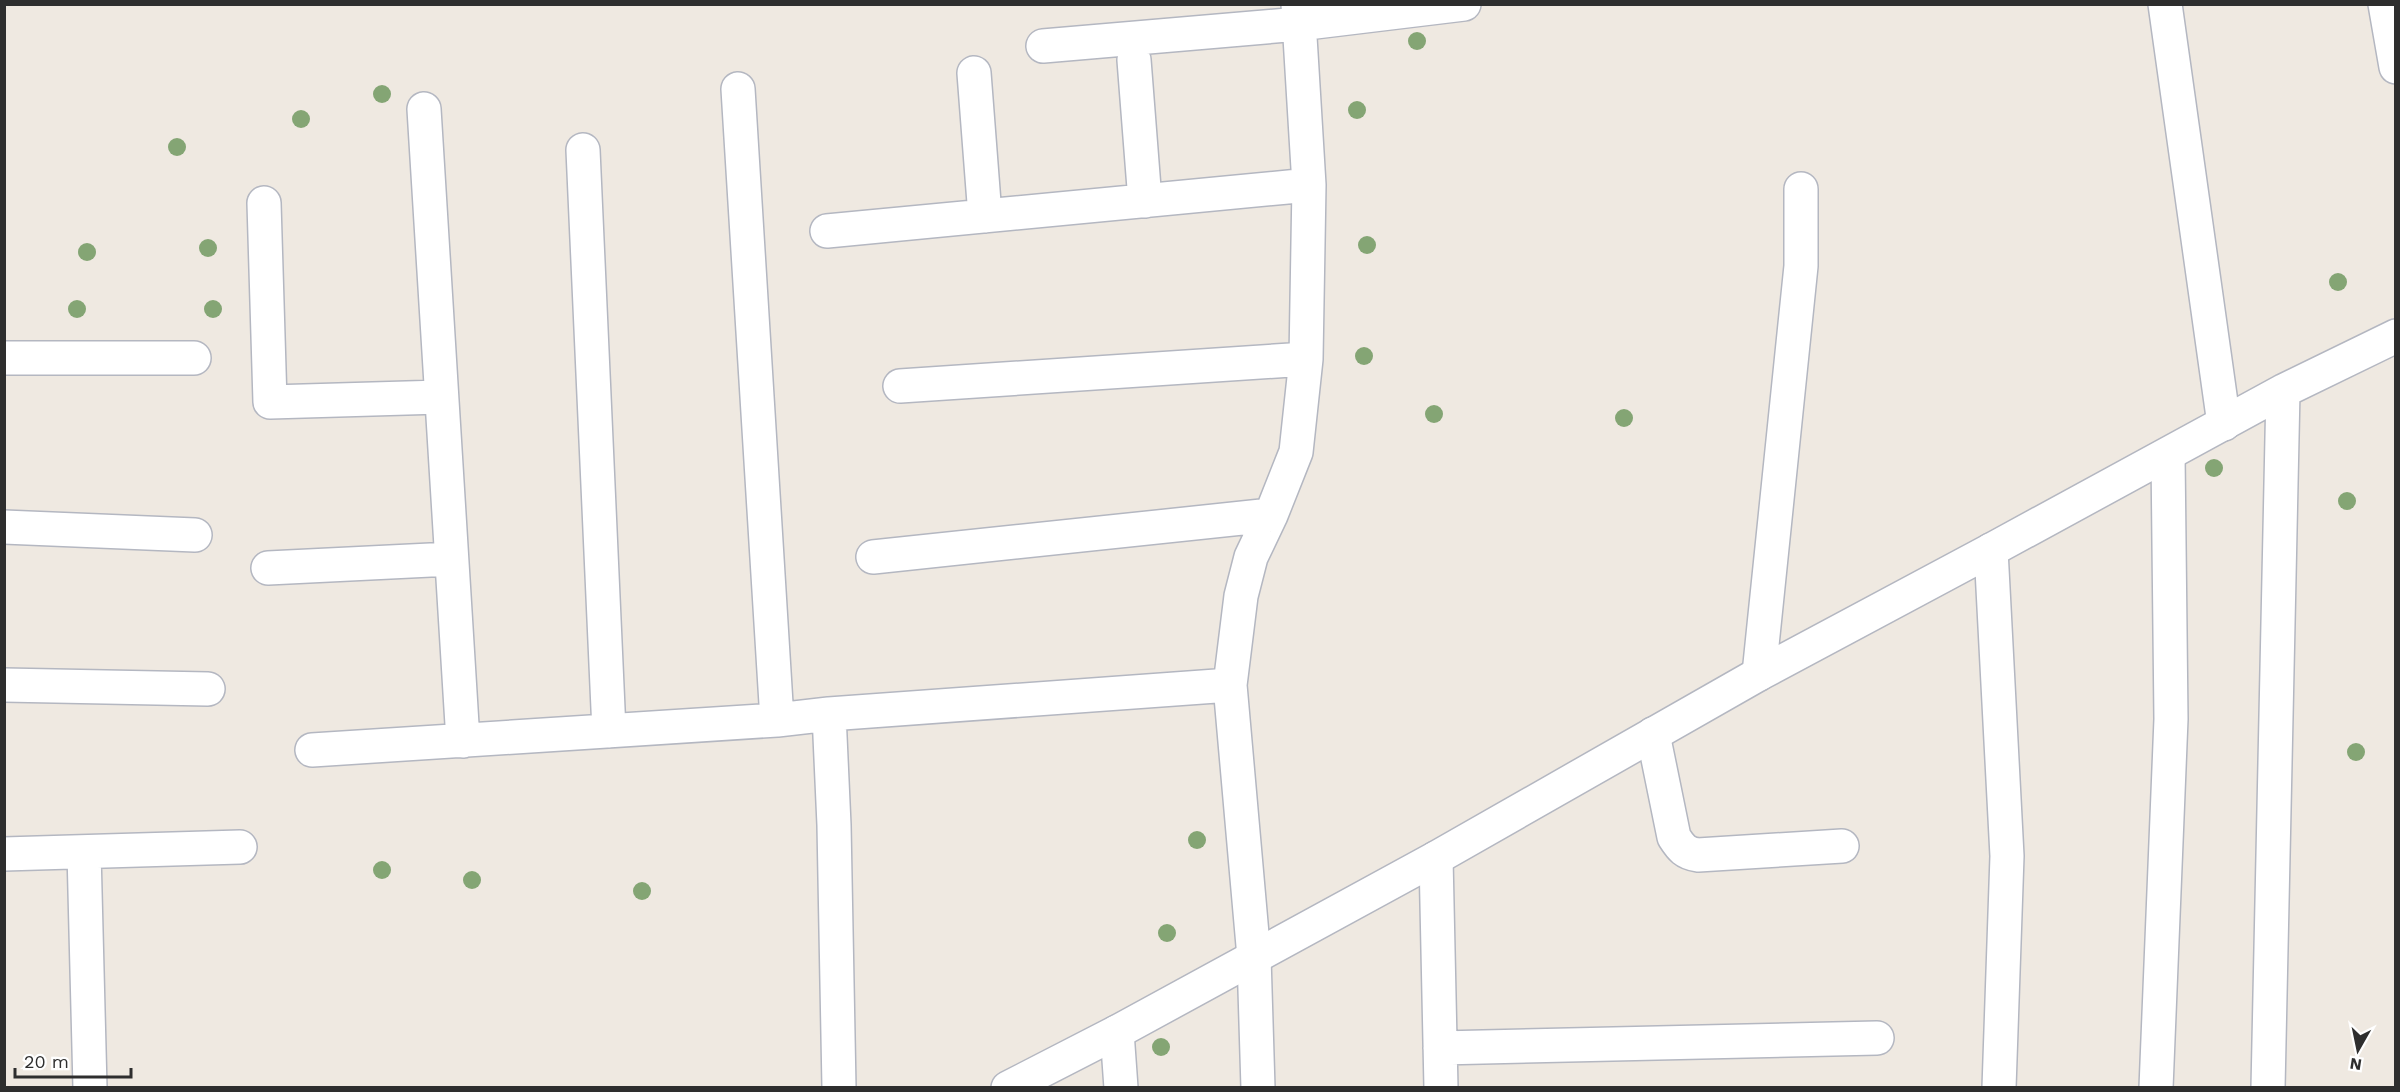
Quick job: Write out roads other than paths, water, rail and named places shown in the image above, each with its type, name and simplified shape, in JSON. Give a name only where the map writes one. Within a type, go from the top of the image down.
[{"type":"street","points":[[1043,46],[1298,14],[1464,4]]},
{"type":"street","points":[[2165,4],[2224,424]]},
{"type":"street","points":[[2385,4],[2396,67]]},
{"type":"street","points":[[1258,1088],[1254,957],[1230,685],[1241,596],[1251,557],[1271,515],[1296,452],[1306,359],[1309,185],[1298,14]]},
{"type":"street","points":[[1134,60],[1145,201]]},
{"type":"street","points":[[974,73],[985,216]]},
{"type":"street","points":[[738,89],[777,720]]},
{"type":"street","points":[[424,109],[463,741]]},
{"type":"street","points":[[583,150],[609,731]]},
{"type":"street","points":[[827,231],[1309,185]]},
{"type":"street","points":[[1758,674],[1801,266],[1801,189]]},
{"type":"street","points":[[264,203],[270,402],[441,398]]},
{"type":"street","points":[[1008,1088],[1117,1032],[1436,858],[1758,674],[2283,391],[2396,336]]},
{"type":"street","points":[[4,358],[194,358]]},
{"type":"street","points":[[900,386],[1306,359]]},
{"type":"street","points":[[2268,1088],[2283,391]]},
{"type":"street","points":[[2156,1088],[2171,719],[2168,455]]},
{"type":"street","points":[[873,557],[1271,515]]},
{"type":"street","points":[[4,527],[195,536]]},
{"type":"street","points":[[1991,550],[2007,856],[1999,1088]]},
{"type":"street","points":[[268,568],[452,559]]},
{"type":"street","points":[[312,750],[777,720],[829,714],[1230,685]]},
{"type":"street","points":[[4,686],[208,689]]},
{"type":"street","points":[[829,714],[834,825],[839,1088]]},
{"type":"street","points":[[1653,734],[1674,837],[1680,848],[1688,853],[1698,855],[1842,846]]},
{"type":"street","points":[[4,854],[240,847]]},
{"type":"street","points":[[84,852],[90,1088]]},
{"type":"street","points":[[1436,858],[1441,1088]]},
{"type":"street","points":[[1117,1032],[1121,1088]]},
{"type":"street","points":[[1440,1048],[1877,1038]]}]
